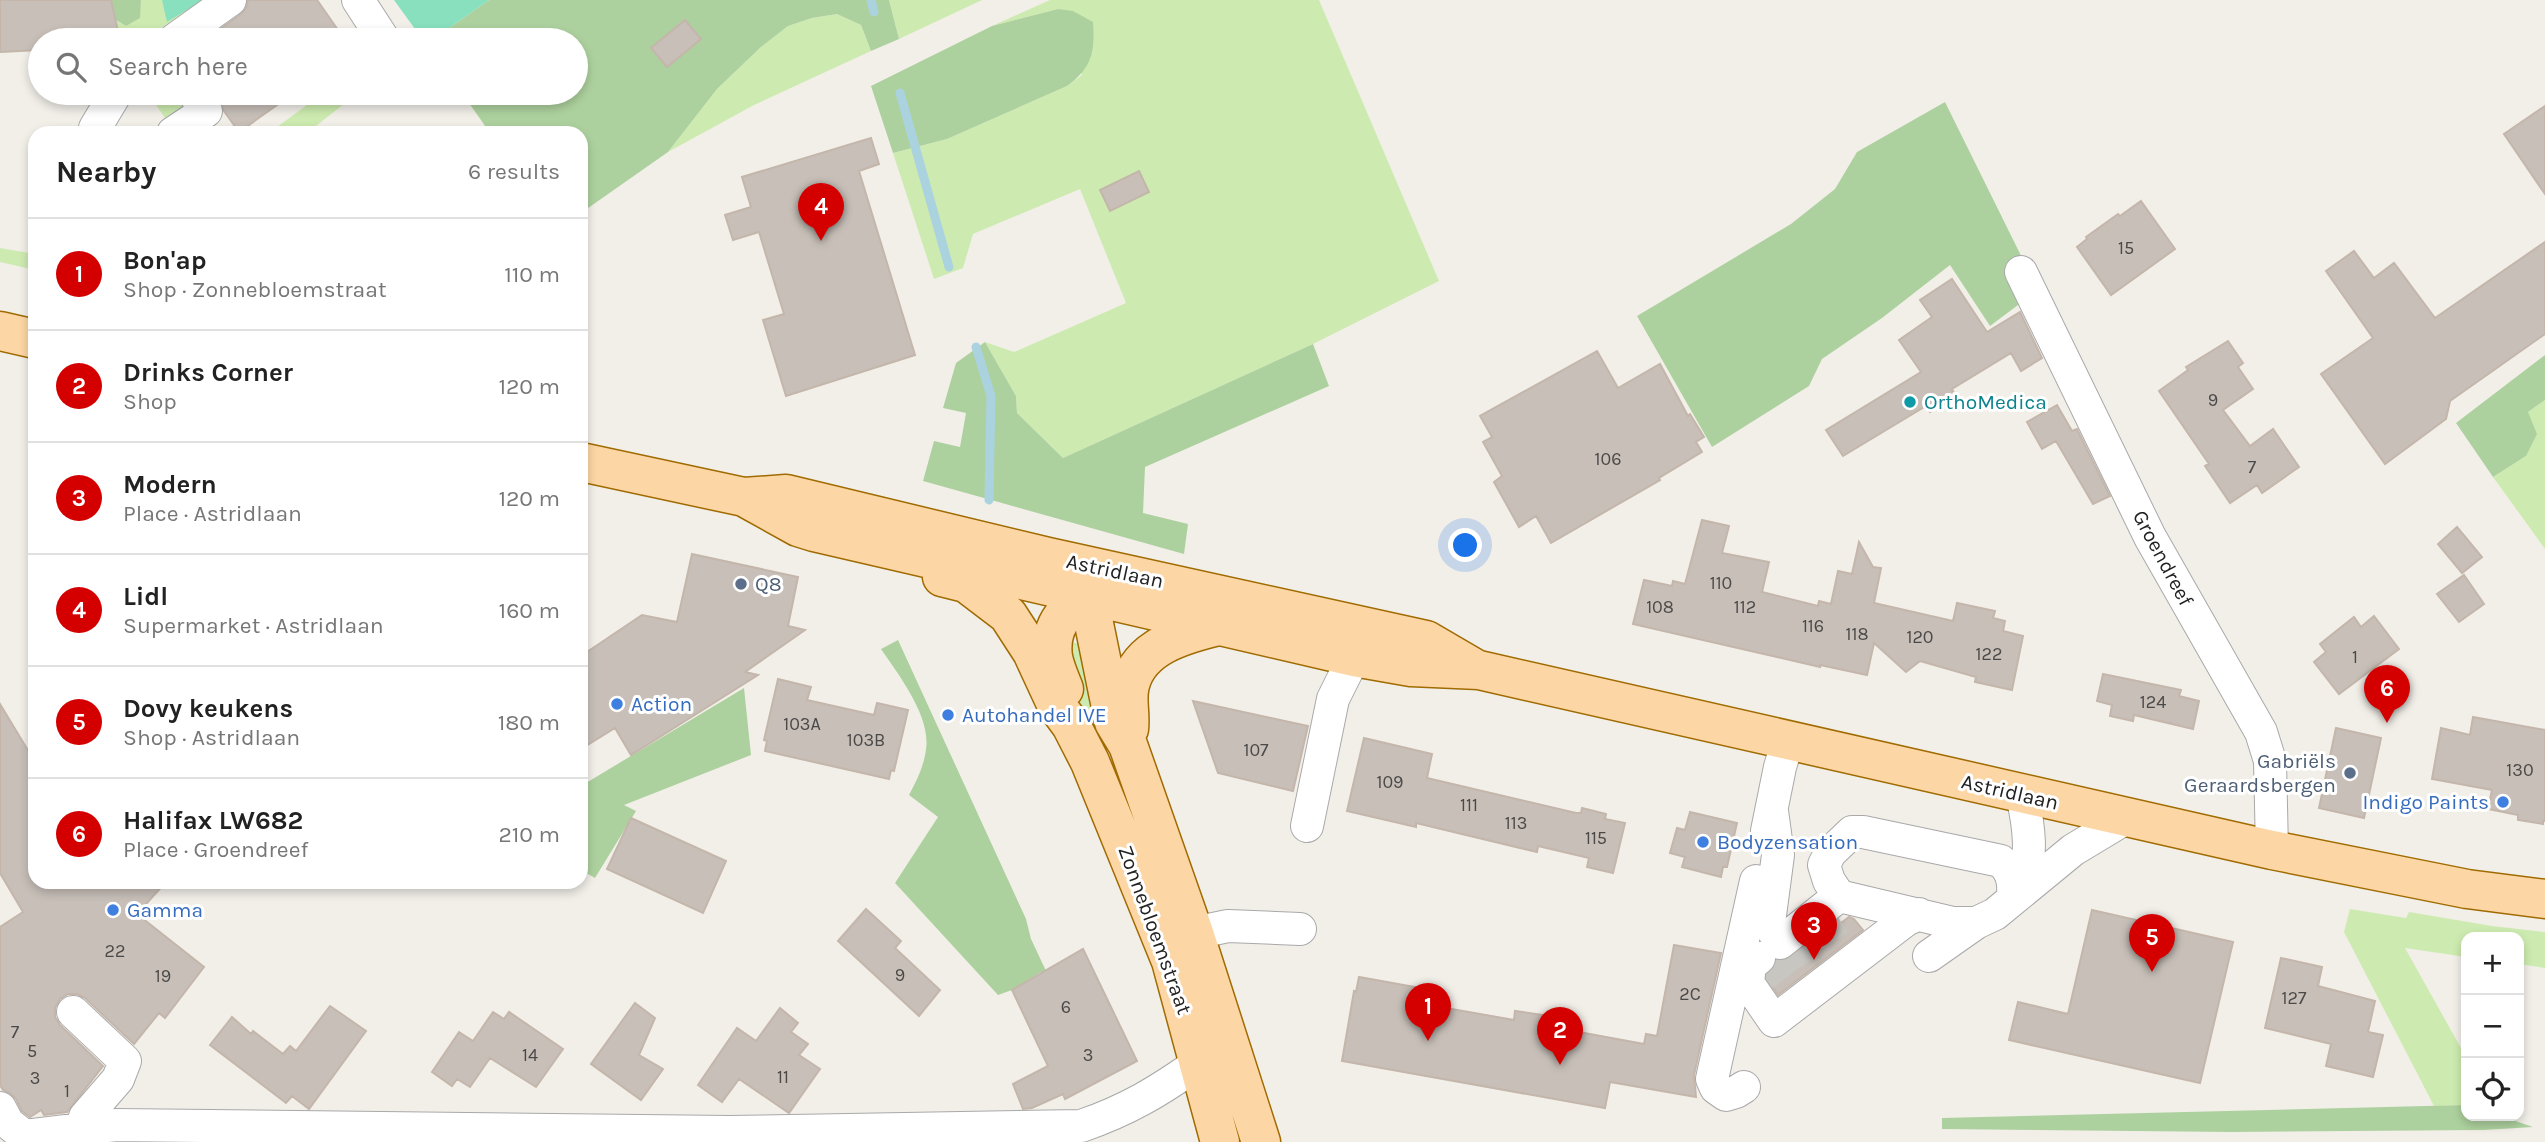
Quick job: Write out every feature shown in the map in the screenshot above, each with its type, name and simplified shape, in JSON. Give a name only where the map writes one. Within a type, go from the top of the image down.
[{"type":"main road","points":[[0,331],[28,337]]},
{"type":"main road","name":"Astridlaan","points":[[588,463],[744,496],[786,494],[1426,640],[1479,670]]},
{"type":"main road","name":"Astridlaan","points":[[744,496],[798,527],[1090,607],[1218,626],[1411,667],[1479,670],[2272,850],[2467,889],[2545,899]]},
{"type":"main road","points":[[814,532],[822,542],[836,551],[966,583],[1008,615],[1032,652],[1057,706],[1070,725]]},
{"type":"main road","points":[[1071,561],[1090,607],[1114,722],[1128,745]]},
{"type":"main road","points":[[1070,725],[1069,700],[1057,670],[1053,644],[1064,614],[1090,607],[1148,577]]},
{"type":"main road","points":[[1128,745],[1129,687],[1140,664],[1175,638],[1218,626]]},
{"type":"main road","name":"Zonnebloemstraat","points":[[1070,725],[1101,788],[1171,961],[1220,1142]]},
{"type":"main road","name":"Zonnebloemstraat","points":[[1128,745],[1194,933],[1261,1142]]},
{"type":"street","points":[[191,28],[230,0]]},
{"type":"street","points":[[358,0],[376,28]]},
{"type":"street","points":[[96,126],[109,105]]},
{"type":"street","points":[[184,126],[206,111],[202,105]]},
{"type":"street","name":"Groendreef","points":[[2021,272],[2150,537],[2261,732],[2270,761],[2272,850]]},
{"type":"street","points":[[1307,826],[1333,699],[1354,657]]},
{"type":"street","points":[[1744,1087],[1726,1095],[1716,1088],[1712,1079],[1788,740]]},
{"type":"street","points":[[2018,894],[2030,861],[2028,821],[2022,795]]},
{"type":"street","points":[[1772,811],[1778,855],[1769,923],[1780,943]]},
{"type":"street","points":[[1928,956],[1976,923],[1995,914],[2073,850],[2126,818]]},
{"type":"street","points":[[1976,923],[1953,923],[1839,896],[1829,881],[1824,865],[1830,853],[1852,832],[1863,832],[2001,861],[2011,870],[2018,894]]},
{"type":"street","points":[[1839,896],[1750,965],[1748,983],[1774,1021],[1906,920],[1919,914]]},
{"type":"street","points":[[1194,933],[1228,926],[1300,929]]},
{"type":"street","points":[[73,1012],[125,1061],[118,1079],[85,1117],[81,1129]]},
{"type":"street","points":[[0,1108],[8,1123],[29,1139],[81,1129],[130,1125],[743,1132],[1081,1126],[1130,1107],[1159,1091],[1200,1062]]},
{"type":"green space","points":[[111,0],[141,0],[140,18],[126,26],[116,20]]},
{"type":"green space","points":[[141,0],[203,0],[161,28],[117,28],[116,20],[126,26],[139,18]]},
{"type":"green space","points":[[162,0],[203,0],[167,22]]},
{"type":"green space","points":[[394,0],[489,0],[449,28],[414,28]]},
{"type":"green space","points":[[489,0],[889,0],[899,39],[871,51],[861,25],[837,14],[788,26],[761,47],[717,89],[668,152],[588,208],[588,126],[485,126],[470,105],[588,105],[588,28],[449,28]]},
{"type":"green space","points":[[889,0],[982,0],[899,39]]},
{"type":"green space","points":[[1050,0],[1319,0],[1439,281],[1313,344],[1063,458],[1017,413],[1016,396],[985,342],[1014,352],[1126,303],[1080,189],[973,234],[963,268],[934,279],[893,153],[947,139],[1067,86],[1082,75],[1058,9],[992,26]]},
{"type":"green space","points":[[1058,9],[1073,11],[1093,22],[1092,51],[1082,73],[1067,86],[947,139],[893,153],[871,86],[992,26]]},
{"type":"green space","points":[[837,14],[861,25],[871,51],[754,105],[668,152],[717,89],[761,47],[788,26]]},
{"type":"green space","points":[[1945,102],[2038,290],[1990,326],[1950,265],[1882,318],[1822,359],[1809,386],[1712,447],[1637,316],[1791,224],[1835,189],[1857,152]]},
{"type":"green space","points":[[156,105],[184,105],[188,111],[169,124]]},
{"type":"green space","points":[[307,105],[343,105],[316,126],[278,126]]},
{"type":"green space","points":[[0,248],[28,253],[28,268],[0,262]]},
{"type":"green space","points":[[985,342],[1016,396],[1017,413],[1063,458],[1313,344],[1329,386],[1145,467],[1143,513],[1188,524],[1184,554],[923,481],[934,441],[960,447],[966,413],[943,408],[956,363]]},
{"type":"green space","points":[[2545,355],[2545,400],[2528,412],[2537,434],[2526,456],[2493,477],[2456,423]]},
{"type":"green space","points":[[2545,400],[2545,549],[2493,477],[2526,456],[2528,412]]},
{"type":"green space","points":[[898,640],[1026,919],[1031,939],[1047,973],[1043,975],[1041,972],[1012,990],[998,995],[895,883],[938,817],[909,795],[924,761],[926,737],[919,710],[881,649]]},
{"type":"green space","points":[[1066,640],[1089,647],[1104,727],[1100,745],[1067,674]]},
{"type":"green space","points":[[744,688],[751,755],[624,805],[636,811],[595,878],[588,874],[588,782]]},
{"type":"green space","points":[[2350,909],[2406,918],[2409,912],[2545,932],[2545,968],[2524,965],[2524,932],[2461,932],[2461,956],[2405,948],[2461,1048],[2461,1105],[2434,1106],[2344,932]]},
{"type":"green space","points":[[2461,1105],[2461,1121],[2516,1121],[2533,1127],[2484,1130],[2232,1132],[1942,1129],[1942,1118]]},
{"type":"building","points":[[0,0],[111,0],[117,28],[28,28],[28,51],[0,52]]},
{"type":"building","points":[[248,0],[317,0],[337,28],[222,28],[246,8]]},
{"type":"building","points":[[685,20],[701,39],[667,67],[651,48]]},
{"type":"building","points":[[221,105],[277,105],[247,126],[235,126]]},
{"type":"building","points":[[2545,106],[2545,194],[2504,134]]},
{"type":"building","points":[[871,138],[879,164],[859,171],[915,355],[786,396],[763,320],[784,314],[759,232],[733,240],[725,215],[751,207],[742,177]]},
{"type":"building","points":[[1139,171],[1149,192],[1110,211],[1100,190]]},
{"type":"building","points":[[2141,201],[2175,249],[2111,295],[2077,247],[2086,237],[2118,214],[2120,216]]},
{"type":"building","points":[[2545,242],[2545,334],[2450,401],[2446,419],[2385,464],[2321,374],[2373,338],[2326,271],[2354,251],[2374,278],[2394,263],[2435,318]]},
{"type":"building","points":[[1952,279],[1987,332],[2020,312],[2042,358],[2021,371],[2011,353],[1952,389],[1956,397],[1930,412],[1926,406],[1843,456],[1826,430],[1921,372],[1899,340],[1932,317],[1920,300]]},
{"type":"building","points":[[2228,341],[2243,363],[2238,367],[2253,389],[2223,410],[2250,446],[2273,429],[2299,467],[2262,493],[2257,485],[2230,503],[2205,466],[2209,464],[2159,391],[2188,370],[2186,367]]},
{"type":"building","points":[[1597,351],[1618,388],[1660,364],[1688,416],[1690,414],[1704,437],[1696,442],[1702,452],[1659,478],[1660,480],[1551,543],[1536,516],[1519,527],[1494,482],[1502,476],[1483,442],[1492,437],[1480,416]]},
{"type":"building","points":[[2057,405],[2072,431],[2077,429],[2110,496],[2093,504],[2056,441],[2042,449],[2027,422]]},
{"type":"building","points":[[1702,520],[1729,526],[1722,553],[1769,562],[1762,592],[1818,606],[1819,601],[1831,604],[1838,571],[1852,574],[1859,542],[1873,567],[1881,568],[1874,603],[1953,621],[1957,603],[1995,611],[1993,618],[2005,621],[2003,631],[2023,636],[2012,690],[1975,682],[1976,677],[1920,661],[1906,672],[1874,643],[1867,675],[1820,667],[1633,624],[1644,580],[1672,586],[1673,581],[1685,584]]},
{"type":"building","points":[[2457,527],[2482,557],[2462,573],[2438,544]]},
{"type":"building","points":[[692,554],[798,577],[788,626],[805,630],[745,672],[758,675],[631,755],[615,728],[588,745],[588,651],[642,615],[677,622]]},
{"type":"building","points":[[2464,575],[2484,604],[2459,622],[2437,594]]},
{"type":"building","points":[[2374,616],[2399,649],[2339,694],[2314,662],[2326,652],[2320,644],[2354,617],[2361,627]]},
{"type":"building","points":[[2103,674],[2181,690],[2179,696],[2199,701],[2193,729],[2134,715],[2133,721],[2110,716],[2112,705],[2097,701]]},
{"type":"building","points":[[778,679],[811,687],[807,700],[874,715],[877,703],[908,710],[894,771],[891,770],[889,779],[765,751],[767,741],[764,740]]},
{"type":"building","points":[[1193,701],[1308,726],[1293,791],[1218,773]]},
{"type":"building","points":[[0,704],[28,750],[28,889],[160,889],[137,914],[204,967],[165,1018],[159,1013],[134,1044],[85,998],[68,994],[60,999],[55,1008],[55,1017],[60,1025],[103,1066],[67,1112],[44,1115],[41,1110],[30,1117],[0,1085],[0,927],[23,912],[0,873]]},
{"type":"building","points":[[2473,717],[2545,730],[2543,824],[2518,820],[2518,815],[2488,809],[2492,790],[2432,779],[2441,728],[2470,735]]},
{"type":"building","name":"Gabriëls Geraardsbergen","points":[[2336,728],[2381,738],[2364,818],[2319,808]]},
{"type":"building","points":[[1364,738],[1432,754],[1427,778],[1576,813],[1581,813],[1582,808],[1606,814],[1605,819],[1625,823],[1613,873],[1587,867],[1589,858],[1538,846],[1537,852],[1416,823],[1416,827],[1347,811]]},
{"type":"building","name":"Bodyzensation","points":[[1690,812],[1737,823],[1727,867],[1723,867],[1721,877],[1682,867],[1685,857],[1670,853],[1677,828],[1685,830]]},
{"type":"building","points":[[631,818],[726,861],[703,913],[607,869]]},
{"type":"building","points":[[866,909],[901,941],[895,948],[940,990],[919,1016],[838,941]]},
{"type":"building","points":[[2092,910],[2233,942],[2200,1083],[2009,1040],[2018,1002],[2068,1014]]},
{"type":"building","points":[[1849,917],[1863,930],[1778,995],[1767,979]]},
{"type":"building","points":[[1674,945],[1721,953],[1694,1075],[1696,1097],[1610,1082],[1605,1108],[1342,1061],[1354,991],[1356,992],[1359,977],[1415,987],[1412,1002],[1514,1020],[1515,1011],[1543,1015],[1541,1025],[1644,1044],[1646,1034],[1657,1036]]},
{"type":"building","points":[[1083,949],[1137,1061],[1065,1099],[1063,1094],[1032,1108],[1023,1109],[1013,1084],[1048,1066],[1012,990]]},
{"type":"building","points":[[2281,958],[2322,967],[2318,986],[2375,1001],[2368,1032],[2383,1035],[2373,1077],[2326,1066],[2331,1044],[2265,1028]]},
{"type":"building","points":[[635,1003],[655,1018],[639,1055],[663,1069],[641,1100],[591,1064]]},
{"type":"building","points":[[330,1006],[366,1031],[309,1109],[292,1096],[286,1103],[210,1045],[232,1017],[251,1034],[253,1031],[283,1054],[290,1046],[296,1051]]},
{"type":"building","points":[[780,1008],[798,1023],[791,1032],[808,1044],[799,1055],[820,1069],[789,1113],[739,1079],[722,1102],[698,1085],[737,1028],[756,1041]]},
{"type":"building","points":[[493,1012],[504,1019],[509,1012],[563,1049],[536,1087],[490,1058],[470,1087],[457,1079],[452,1086],[432,1072],[459,1032],[473,1041]]},
{"type":"waterway","points":[[871,0],[874,12]]},
{"type":"waterway","points":[[900,93],[949,267]]},
{"type":"waterway","points":[[976,347],[991,396],[989,500]]},
{"type":"tunnel","points":[[1817,914],[1849,964]]},
{"type":"tunnel","points":[[1785,939],[1818,988]]},
{"type":"tunnel","points":[[1762,956],[1797,1004]]},
{"type":"place","name":"Lidl","points":[[821,241]]},
{"type":"place","name":"OrthoMedica","points":[[1910,402]]},
{"type":"place","name":"Q8","points":[[741,584]]},
{"type":"place","name":"Action","points":[[617,704]]},
{"type":"place","name":"Autohandel IVE","points":[[948,715]]},
{"type":"place","name":"Halifax LW682","points":[[2387,723]]},
{"type":"place","name":"Gabriëls Geraardsbergen","points":[[2350,773]]},
{"type":"place","name":"Indigo Paints","points":[[2503,802]]},
{"type":"place","name":"Bodyzensation","points":[[1703,842]]},
{"type":"place","name":"Gamma","points":[[113,910]]},
{"type":"place","name":"Modern","points":[[1814,960]]},
{"type":"place","name":"Dovy keukens","points":[[2152,972]]},
{"type":"place","name":"Bon'ap","points":[[1428,1041]]},
{"type":"place","name":"Drinks Corner","points":[[1560,1065]]}]
